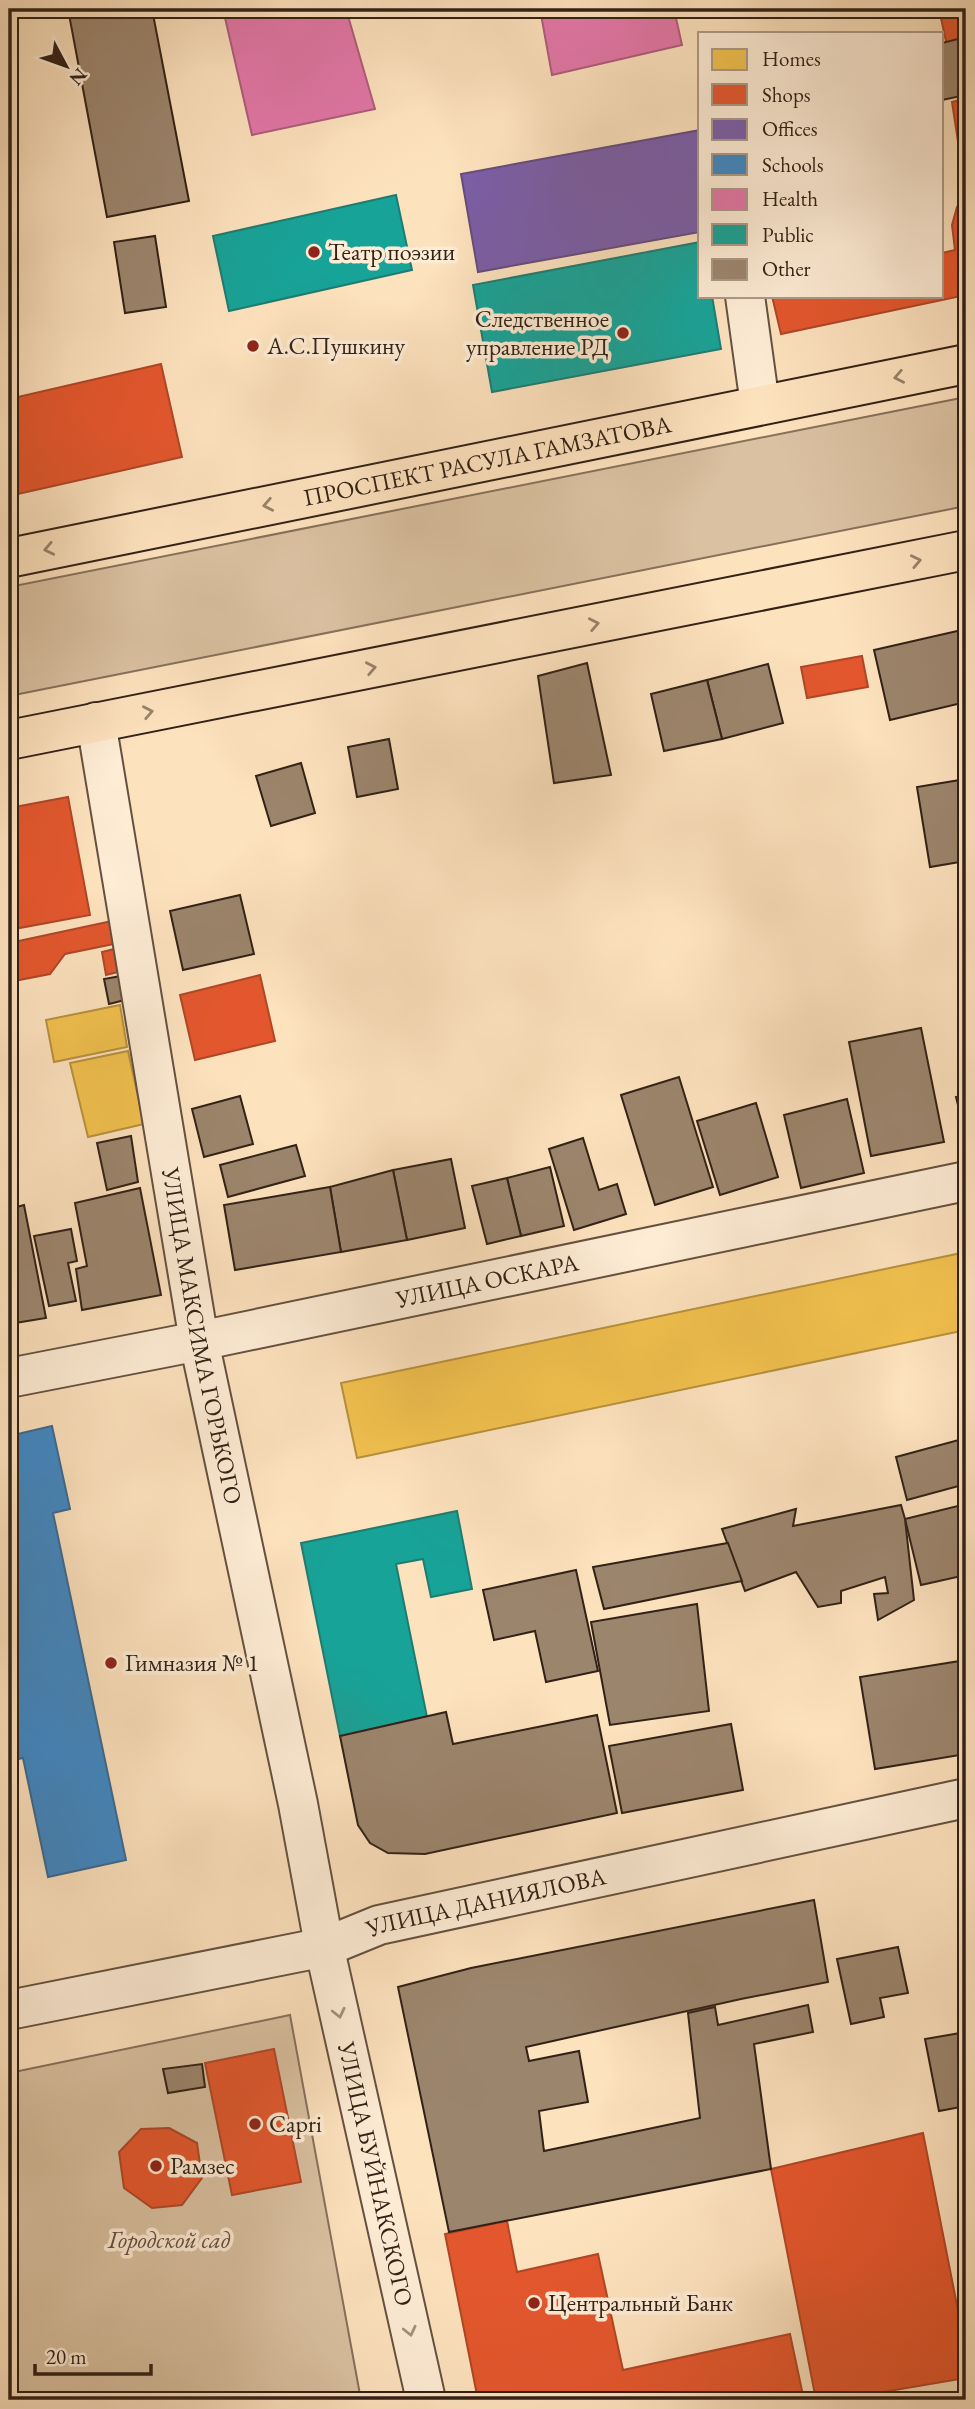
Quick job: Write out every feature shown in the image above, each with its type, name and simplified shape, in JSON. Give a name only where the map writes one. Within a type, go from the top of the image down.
[{"type":"main road","name":"ПРОСПЕКТ РАСУЛА ГАМЗАТОВА","points":[[9,558],[966,364]]},
{"type":"main road","points":[[9,740],[966,551]]},
{"type":"street","points":[[744,298],[760,405]]},
{"type":"street","name":"УЛИЦА МАКСИМА ГОРЬКОГО","points":[[96,722],[199,1341],[298,1804],[325,1948]]},
{"type":"street","name":"УЛИЦА ОСКАРА","points":[[9,1378],[966,1181]]},
{"type":"street","name":"УЛИЦА ДАНИЯЛОВА","points":[[325,1948],[379,1925],[966,1798]]},
{"type":"street","name":"УЛИЦА ДАНИЯЛОВА","points":[[9,2010],[325,1948],[379,1933],[860,1833],[966,1808]]},
{"type":"street","name":"УЛИЦА БУЙНАКСКОГО","points":[[325,1948],[426,2400]]},
{"type":"green space","points":[[966,397],[966,506],[9,696],[9,587]]},
{"type":"green space","name":"Городской сад","points":[[290,2015],[361,2400],[9,2400],[9,2073]]},
{"type":"building: Homes","points":[[120,1005],[127,1047],[54,1062],[46,1020]]},
{"type":"building: Homes","points":[[128,1051],[144,1124],[88,1137],[70,1063]]},
{"type":"building: Homes","points":[[966,1252],[966,1330],[357,1458],[341,1383]]},
{"type":"building: Shops","points":[[939,9],[966,9],[966,40],[947,46]]},
{"type":"building: Shops","points":[[966,98],[966,194],[952,102]]},
{"type":"building: Shops","points":[[966,195],[966,295],[781,334],[772,298],[944,298],[944,253],[955,250],[952,225],[957,207]]},
{"type":"building: Shops","points":[[161,364],[182,457],[9,496],[9,399]]},
{"type":"building: Shops","points":[[862,656],[868,687],[807,698],[801,667]]},
{"type":"building: Shops","points":[[68,797],[90,915],[9,930],[9,808]]},
{"type":"building: Shops","points":[[112,921],[114,944],[65,954],[50,974],[9,982],[9,943]]},
{"type":"building: Shops","points":[[118,948],[122,971],[106,975],[102,952]]},
{"type":"building: Shops","points":[[260,975],[275,1041],[195,1060],[180,995]]},
{"type":"building: Shops","points":[[274,2049],[301,2182],[232,2195],[205,2063]]},
{"type":"building: Shops","points":[[169,2128],[197,2143],[202,2178],[182,2205],[152,2208],[124,2188],[119,2152],[141,2129]]},
{"type":"building: Shops","points":[[923,2133],[966,2351],[966,2378],[836,2400],[816,2400],[771,2169]]},
{"type":"building: Shops","name":"Центральный Банк","points":[[507,2221],[517,2272],[598,2254],[623,2370],[790,2334],[804,2400],[478,2400],[445,2234]]},
{"type":"building: Offices","points":[[698,130],[698,232],[478,272],[461,174]]},
{"type":"building: Schools","points":[[52,1426],[70,1509],[53,1513],[126,1860],[48,1877],[23,1758],[9,1761],[9,1436]]},
{"type":"building: Health","points":[[223,9],[346,9],[375,109],[252,135]]},
{"type":"building: Health","points":[[540,9],[674,9],[682,45],[552,75]]},
{"type":"building: Public","points":[[396,195],[412,270],[229,311],[213,236]]},
{"type":"building: Public","points":[[698,242],[698,298],[712,298],[721,349],[492,392],[473,285]]},
{"type":"building: Public","points":[[457,1511],[472,1589],[431,1597],[423,1559],[396,1564],[427,1717],[340,1736],[301,1543]]},
{"type":"building: Other","points":[[68,9],[152,9],[189,201],[107,217]]},
{"type":"building: Other","points":[[966,37],[966,95],[944,100],[944,42]]},
{"type":"building: Other","points":[[155,236],[166,307],[125,313],[114,242]]},
{"type":"building: Other","points":[[966,629],[966,702],[890,720],[874,650]]},
{"type":"building: Other","points":[[587,663],[611,775],[554,783],[538,676]]},
{"type":"building: Other","points":[[768,664],[783,723],[722,739],[707,680]]},
{"type":"building: Other","points":[[707,680],[722,739],[664,751],[651,694]]},
{"type":"building: Other","points":[[389,739],[398,789],[357,797],[348,747]]},
{"type":"building: Other","points":[[301,763],[315,813],[271,826],[256,776]]},
{"type":"building: Other","points":[[966,779],[966,861],[930,867],[917,787]]},
{"type":"building: Other","points":[[240,895],[254,954],[183,970],[170,911]]},
{"type":"building: Other","points":[[121,976],[125,1000],[109,1004],[104,979]]},
{"type":"building: Other","points":[[921,1028],[944,1142],[871,1156],[849,1042]]},
{"type":"building: Other","points":[[679,1077],[713,1187],[655,1205],[621,1095]]},
{"type":"building: Other","points":[[966,1095],[966,1137],[956,1097]]},
{"type":"building: Other","points":[[240,1096],[253,1144],[204,1157],[192,1109]]},
{"type":"building: Other","points":[[847,1099],[864,1173],[801,1188],[784,1115]]},
{"type":"building: Other","points":[[756,1103],[778,1177],[720,1195],[697,1121]]},
{"type":"building: Other","points":[[131,1136],[138,1182],[107,1190],[97,1143]]},
{"type":"building: Other","points":[[583,1138],[599,1190],[617,1184],[626,1214],[574,1230],[549,1149]]},
{"type":"building: Other","points":[[296,1145],[305,1176],[228,1197],[220,1165]]},
{"type":"building: Other","points":[[451,1159],[465,1228],[407,1240],[393,1170]]},
{"type":"building: Other","points":[[550,1167],[564,1226],[521,1236],[507,1178]]},
{"type":"building: Other","points":[[393,1170],[407,1240],[341,1252],[330,1187]]},
{"type":"building: Other","points":[[507,1178],[521,1236],[487,1244],[472,1186]]},
{"type":"building: Other","points":[[330,1187],[341,1252],[235,1270],[224,1205]]},
{"type":"building: Other","points":[[140,1188],[161,1295],[82,1310],[76,1269],[87,1266],[75,1203]]},
{"type":"building: Other","points":[[24,1205],[46,1318],[9,1324],[9,1209]]},
{"type":"building: Other","points":[[71,1229],[77,1261],[68,1263],[76,1301],[49,1306],[34,1236]]},
{"type":"building: Other","points":[[966,1438],[966,1484],[907,1500],[896,1457]]},
{"type":"building: Other","points":[[966,1504],[966,1575],[921,1585],[905,1519]]},
{"type":"building: Other","points":[[901,1505],[914,1600],[878,1620],[874,1594],[888,1593],[885,1577],[841,1591],[841,1603],[818,1607],[796,1572],[745,1591],[722,1529],[796,1509],[793,1526]]},
{"type":"building: Other","points":[[728,1543],[742,1581],[604,1609],[593,1567]]},
{"type":"building: Other","points":[[576,1570],[598,1671],[546,1682],[535,1631],[494,1640],[483,1590]]},
{"type":"building: Other","points":[[697,1604],[709,1711],[610,1725],[591,1622]]},
{"type":"building: Other","points":[[966,1660],[966,1754],[875,1769],[860,1677]]},
{"type":"building: Other","points":[[446,1712],[453,1744],[597,1715],[617,1813],[425,1854],[388,1853],[370,1843],[358,1825],[340,1736]]},
{"type":"building: Other","points":[[731,1724],[743,1790],[622,1813],[609,1746]]},
{"type":"building: Other","points":[[814,1900],[828,1982],[526,2047],[529,2061],[579,2051],[588,2102],[539,2111],[544,2151],[700,2118],[688,2013],[715,2007],[718,2025],[808,2005],[813,2032],[754,2044],[771,2169],[449,2232],[398,1987],[471,1968]]},
{"type":"building: Other","points":[[898,1947],[908,1993],[880,1998],[884,2017],[851,2024],[837,1959]]},
{"type":"building: Other","points":[[966,2032],[966,2106],[939,2111],[925,2039]]},
{"type":"building: Other","points":[[202,2064],[205,2087],[168,2093],[163,2069]]},
{"type":"place","name":"Театр поэзии","points":[[314,252]]},
{"type":"place","name":"Следственное управление РД","points":[[623,333]]},
{"type":"place","name":"А.С.Пушкину","points":[[253,346]]},
{"type":"place","name":"Гимназия № 1","points":[[111,1663]]},
{"type":"place","name":"Capri","points":[[255,2124]]},
{"type":"place","name":"Рамзес","points":[[156,2166]]},
{"type":"place","name":"Центральный Банк","points":[[534,2303]]}]
